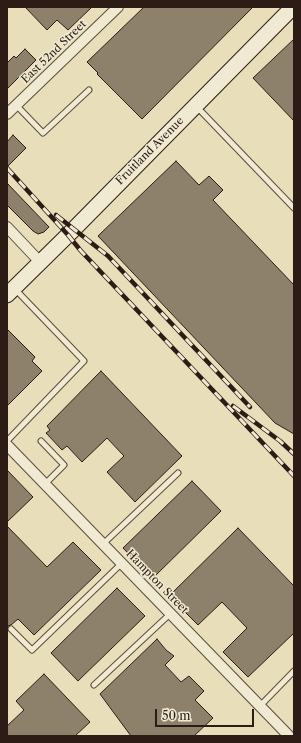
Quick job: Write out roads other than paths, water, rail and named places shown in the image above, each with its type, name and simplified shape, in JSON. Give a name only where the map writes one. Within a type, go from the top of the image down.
[{"type":"street","name":"East 52nd Street","points":[[7,114],[118,7]]},
{"type":"street","name":"Fruitland Avenue","points":[[11,291],[293,7]]},
{"type":"street","points":[[7,228],[40,262]]},
{"type":"street","name":"Hampton Street","points":[[7,445],[289,736]]},
{"type":"lane","points":[[16,105],[43,133],[89,90]]},
{"type":"lane","points":[[195,106],[294,208]]},
{"type":"lane","points":[[7,441],[84,361],[11,291]]},
{"type":"lane","points":[[41,441],[64,465],[45,484]]},
{"type":"lane","points":[[103,544],[178,473]]},
{"type":"lane","points":[[11,629],[32,650],[122,563]]},
{"type":"lane","points":[[94,685],[170,614]]},
{"type":"lane","points":[[260,706],[294,671]]},
{"type":"railway","points":[[7,168],[81,251],[294,476]]},
{"type":"railway","points":[[56,215],[108,256],[250,407]]},
{"type":"railway","points":[[233,406],[280,441],[294,454]]}]
